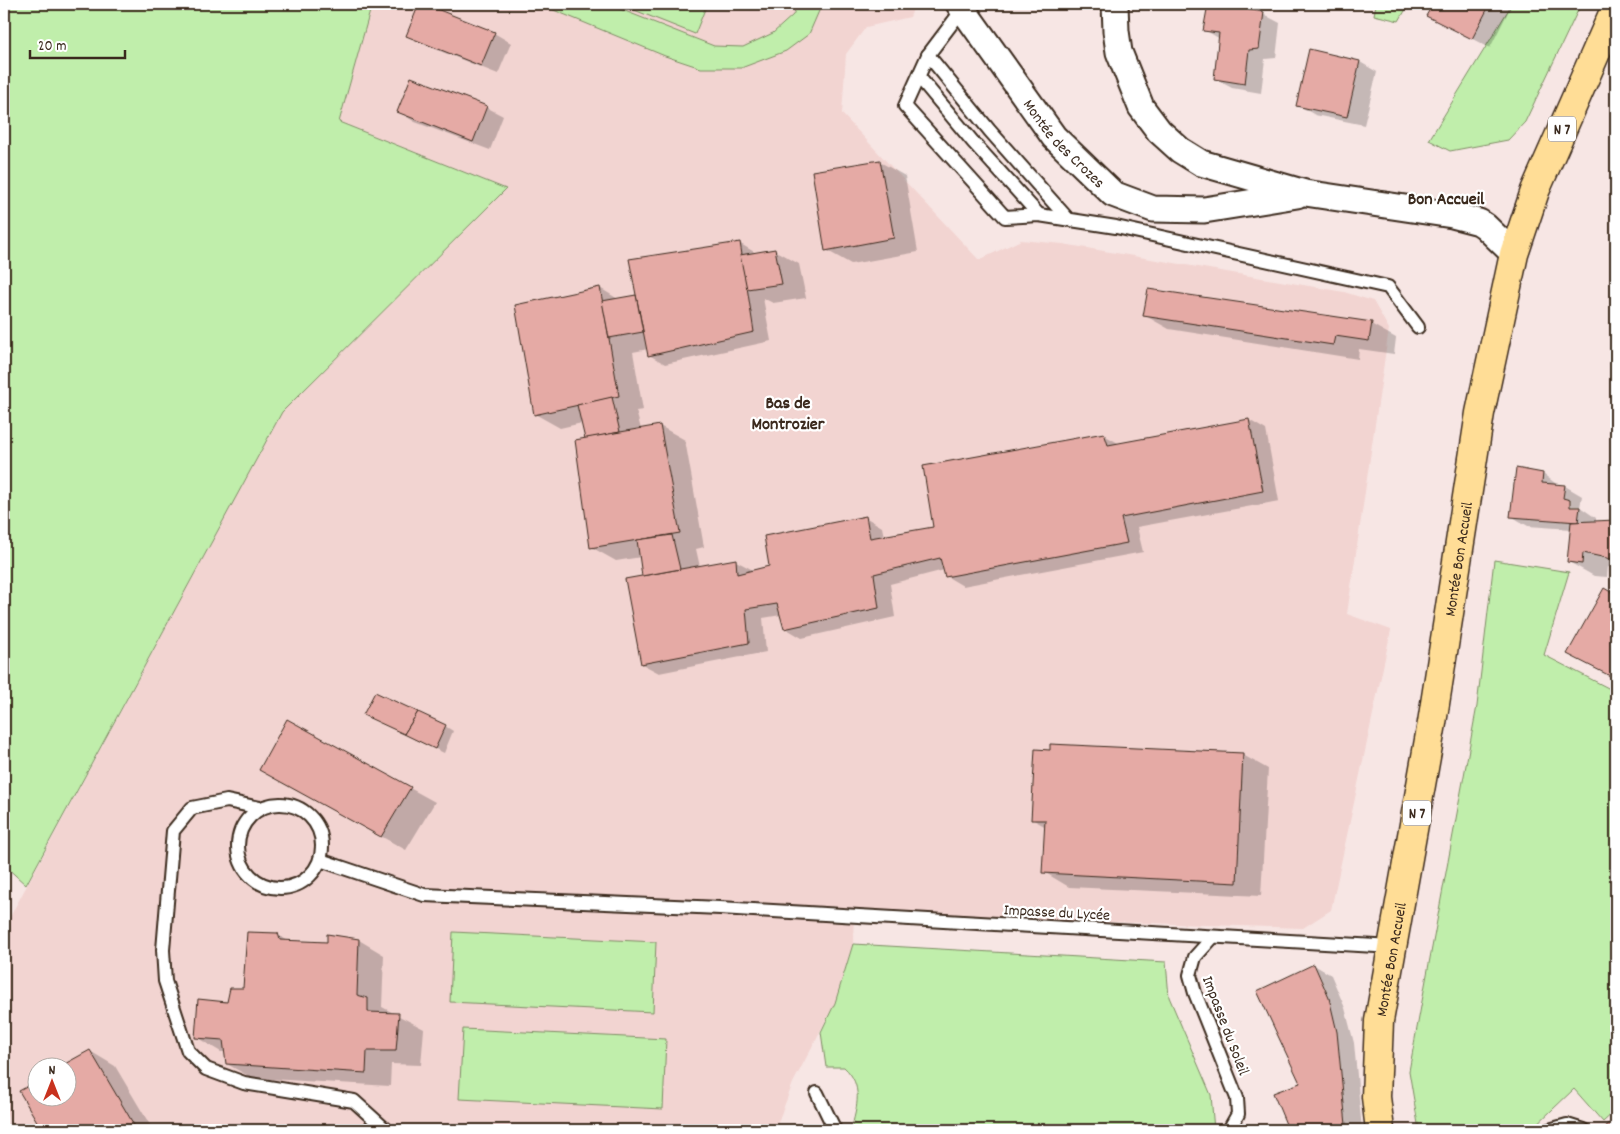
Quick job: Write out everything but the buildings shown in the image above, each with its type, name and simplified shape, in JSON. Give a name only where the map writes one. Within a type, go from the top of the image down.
[{"type":"main road","name":"Montée Bon Accueil","points":[[1380,1130],[1376,1097],[1378,1021],[1434,714],[1480,414],[1514,254],[1538,183],[1616,7]]},
{"type":"street","name":"Montée des Crozes","points":[[1115,4],[1119,52],[1141,107],[1159,131],[1180,150],[1201,164],[1305,194],[1452,215],[1479,222],[1514,254]]},
{"type":"street","name":"Montée des Crozes","points":[[960,7],[1054,137],[1113,194],[1153,209],[1204,210],[1305,194]]},
{"type":"lane","points":[[960,7],[928,54],[905,106],[1006,217],[1040,214],[1116,227],[1388,287],[1418,327]]},
{"type":"lane","points":[[928,54],[990,131],[1068,219]]},
{"type":"lane","points":[[918,77],[972,142],[1040,214]]},
{"type":"lane","points":[[260,808],[228,801],[192,808],[174,831],[163,950],[165,981],[188,1051],[206,1069],[244,1083],[354,1101],[386,1130]]},
{"type":"lane","points":[[274,804],[288,804],[302,810],[312,819],[321,838],[320,860],[314,872],[304,881],[291,887],[277,889],[264,886],[252,879],[240,862],[237,842],[241,829],[248,816],[260,808],[274,804]]},
{"type":"lane","name":"Impasse du Lycée","points":[[320,860],[424,895],[720,908],[1393,946]]},
{"type":"lane","name":"Impasse du Soleil","points":[[1213,936],[1195,956],[1190,975],[1195,993],[1237,1098],[1238,1114],[1229,1130]]},
{"type":"lane","points":[[816,1093],[835,1130]]},
{"type":"lane","points":[[1549,1130],[1568,1126],[1582,1130]]},
{"type":"shaded area","points":[[372,4],[915,4],[910,17],[866,27],[846,54],[842,114],[979,260],[1021,240],[1063,244],[1344,292],[1373,301],[1389,329],[1347,614],[1391,630],[1331,910],[1303,928],[983,918],[854,911],[853,944],[835,1003],[793,1083],[775,1130],[11,1130],[4,1100],[4,928],[282,412],[506,189],[339,122]]},
{"type":"green space","points":[[4,4],[372,4],[339,122],[506,189],[282,412],[26,885],[4,865]]},
{"type":"green space","points":[[539,4],[607,4],[714,46],[743,47],[773,33],[793,15],[798,4],[822,4],[809,34],[786,51],[741,68],[701,68],[665,56]]},
{"type":"green space","points":[[619,4],[707,4],[695,34]]},
{"type":"green space","points":[[1376,4],[1409,4],[1399,21],[1374,15]]},
{"type":"green space","points":[[1512,4],[1581,4],[1525,122],[1508,140],[1450,151],[1429,140]]},
{"type":"green space","points":[[1494,560],[1569,572],[1544,655],[1616,692],[1616,1110],[1603,1122],[1574,1089],[1531,1130],[1419,1130],[1409,1071],[1477,706]]},
{"type":"green space","points":[[453,932],[656,942],[653,1012],[450,1002]]},
{"type":"green space","points":[[853,944],[1166,962],[1169,997],[1211,1095],[1214,1130],[851,1130],[857,1105],[857,1089],[850,1074],[844,1067],[826,1067],[821,1032],[835,1003]]},
{"type":"green space","points":[[463,1029],[666,1039],[663,1109],[459,1099]]},
{"type":"district","name":"Bon Accueil","points":[[1446,198]]},
{"type":"district","name":"Bas de Montrozier","points":[[788,412]]}]
